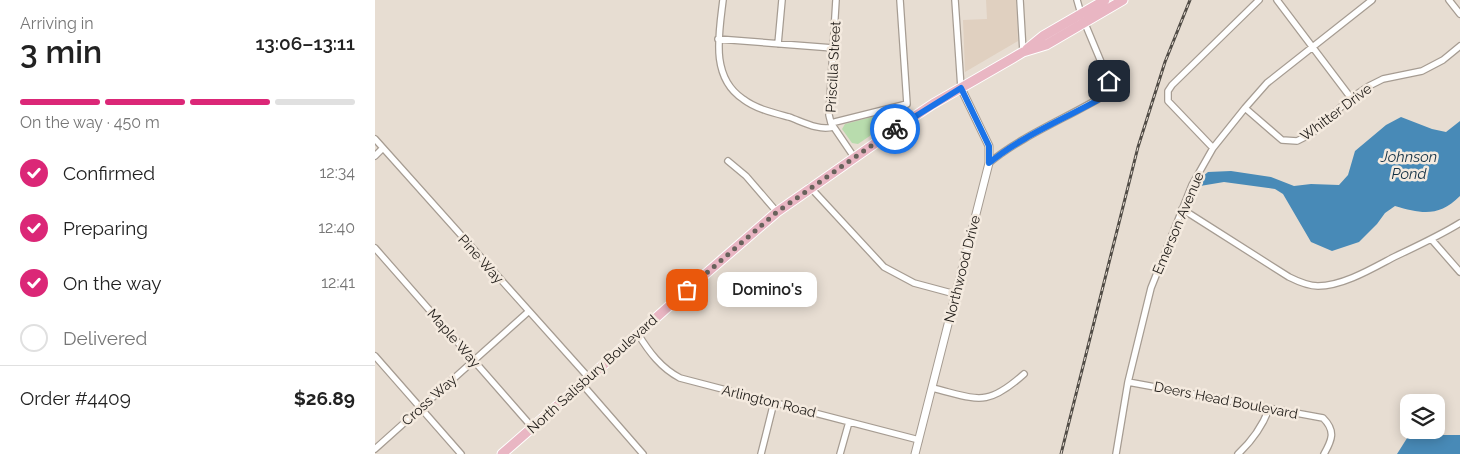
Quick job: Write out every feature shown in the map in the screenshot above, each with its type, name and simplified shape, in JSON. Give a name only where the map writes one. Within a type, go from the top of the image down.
[{"type":"main road","name":"North Salisbury Boulevard","points":[[1083,18],[1105,0]]},
{"type":"main road","name":"North Salisbury Boulevard","points":[[502,454],[777,212],[811,187],[927,108],[1023,52],[1043,36],[1123,0]]},
{"type":"street","points":[[723,0],[718,52],[723,74],[731,87],[742,99],[759,107],[823,128],[907,104],[900,0]]},
{"type":"street","points":[[779,44],[782,0]]},
{"type":"street","name":"Priscilla Street","points":[[836,0],[828,108],[832,125],[854,157]]},
{"type":"street","points":[[955,0],[961,88]]},
{"type":"street","points":[[1020,0],[1023,52]]},
{"type":"street","points":[[989,163],[998,155],[1040,130],[1105,96],[1109,91],[1109,81],[1077,0]]},
{"type":"street","points":[[1213,148],[1167,101],[1168,91],[1171,85],[1259,0]]},
{"type":"street","points":[[1277,0],[1351,98]]},
{"type":"street","name":"Emerson Avenue","points":[[1116,454],[1129,382],[1151,288],[1192,185],[1213,148],[1267,83],[1372,0]]},
{"type":"street","points":[[1449,0],[1460,14]]},
{"type":"street","points":[[718,39],[833,48]]},
{"type":"street","name":"Whitter Drive","points":[[1245,108],[1282,140],[1297,142],[1311,134],[1351,98],[1377,82],[1422,71],[1443,60],[1460,46]]},
{"type":"street","name":"Northwood Drive","points":[[915,454],[989,163],[989,146],[961,88]]},
{"type":"street","name":"Pine Way","points":[[375,138],[529,312],[643,454]]},
{"type":"street","points":[[375,156],[383,148]]},
{"type":"street","points":[[727,162],[746,176],[777,212]]},
{"type":"street","points":[[811,187],[884,267],[913,283],[955,294]]},
{"type":"street","points":[[1182,209],[1289,277],[1308,285],[1318,286],[1335,284],[1432,240],[1460,223]]},
{"type":"street","points":[[1432,240],[1460,272]]},
{"type":"street","name":"Maple Way","points":[[375,248],[532,427]]},
{"type":"street","name":"Cross Way","points":[[375,449],[529,312]]},
{"type":"street","name":"Arlington Road","points":[[638,334],[653,356],[668,371],[680,378],[919,440]]},
{"type":"street","points":[[375,356],[461,454]]},
{"type":"street","points":[[932,388],[973,398],[983,398],[1003,391],[1024,374]]},
{"type":"street","name":"Deers Head Boulevard","points":[[1129,382],[1323,418],[1330,425],[1332,433],[1323,454]]},
{"type":"street","points":[[761,454],[774,402]]},
{"type":"street","points":[[1238,454],[1252,440],[1265,420],[1269,409]]},
{"type":"street","points":[[840,454],[849,422]]},
{"type":"shaded area","points":[[986,0],[1016,0],[1018,41],[965,72],[963,20],[987,19]]},
{"type":"green space","points":[[903,109],[905,112],[858,144],[852,143],[842,129],[845,124]]},
{"type":"water","name":"Johnson Pond","points":[[1401,117],[1432,129],[1446,132],[1460,121],[1460,196],[1445,208],[1437,211],[1422,212],[1395,206],[1385,213],[1359,242],[1332,251],[1311,242],[1283,194],[1275,189],[1224,182],[1194,187],[1197,181],[1208,172],[1231,171],[1271,177],[1294,186],[1311,184],[1339,185],[1348,175],[1355,151],[1386,125]]},
{"type":"water","points":[[1445,435],[1460,435],[1460,454],[1397,454],[1406,439],[1445,439]]},
{"type":"railway","points":[[1061,454],[1138,147],[1165,62],[1190,0]]},
{"type":"way so far","points":[[687,290],[777,212],[895,129]]},
{"type":"place","name":"Domino's","points":[[687,290]]},
{"type":"route","points":[[895,129],[961,88],[989,146],[989,163],[998,155],[1040,130],[1105,96],[1109,91],[1109,81]]}]
